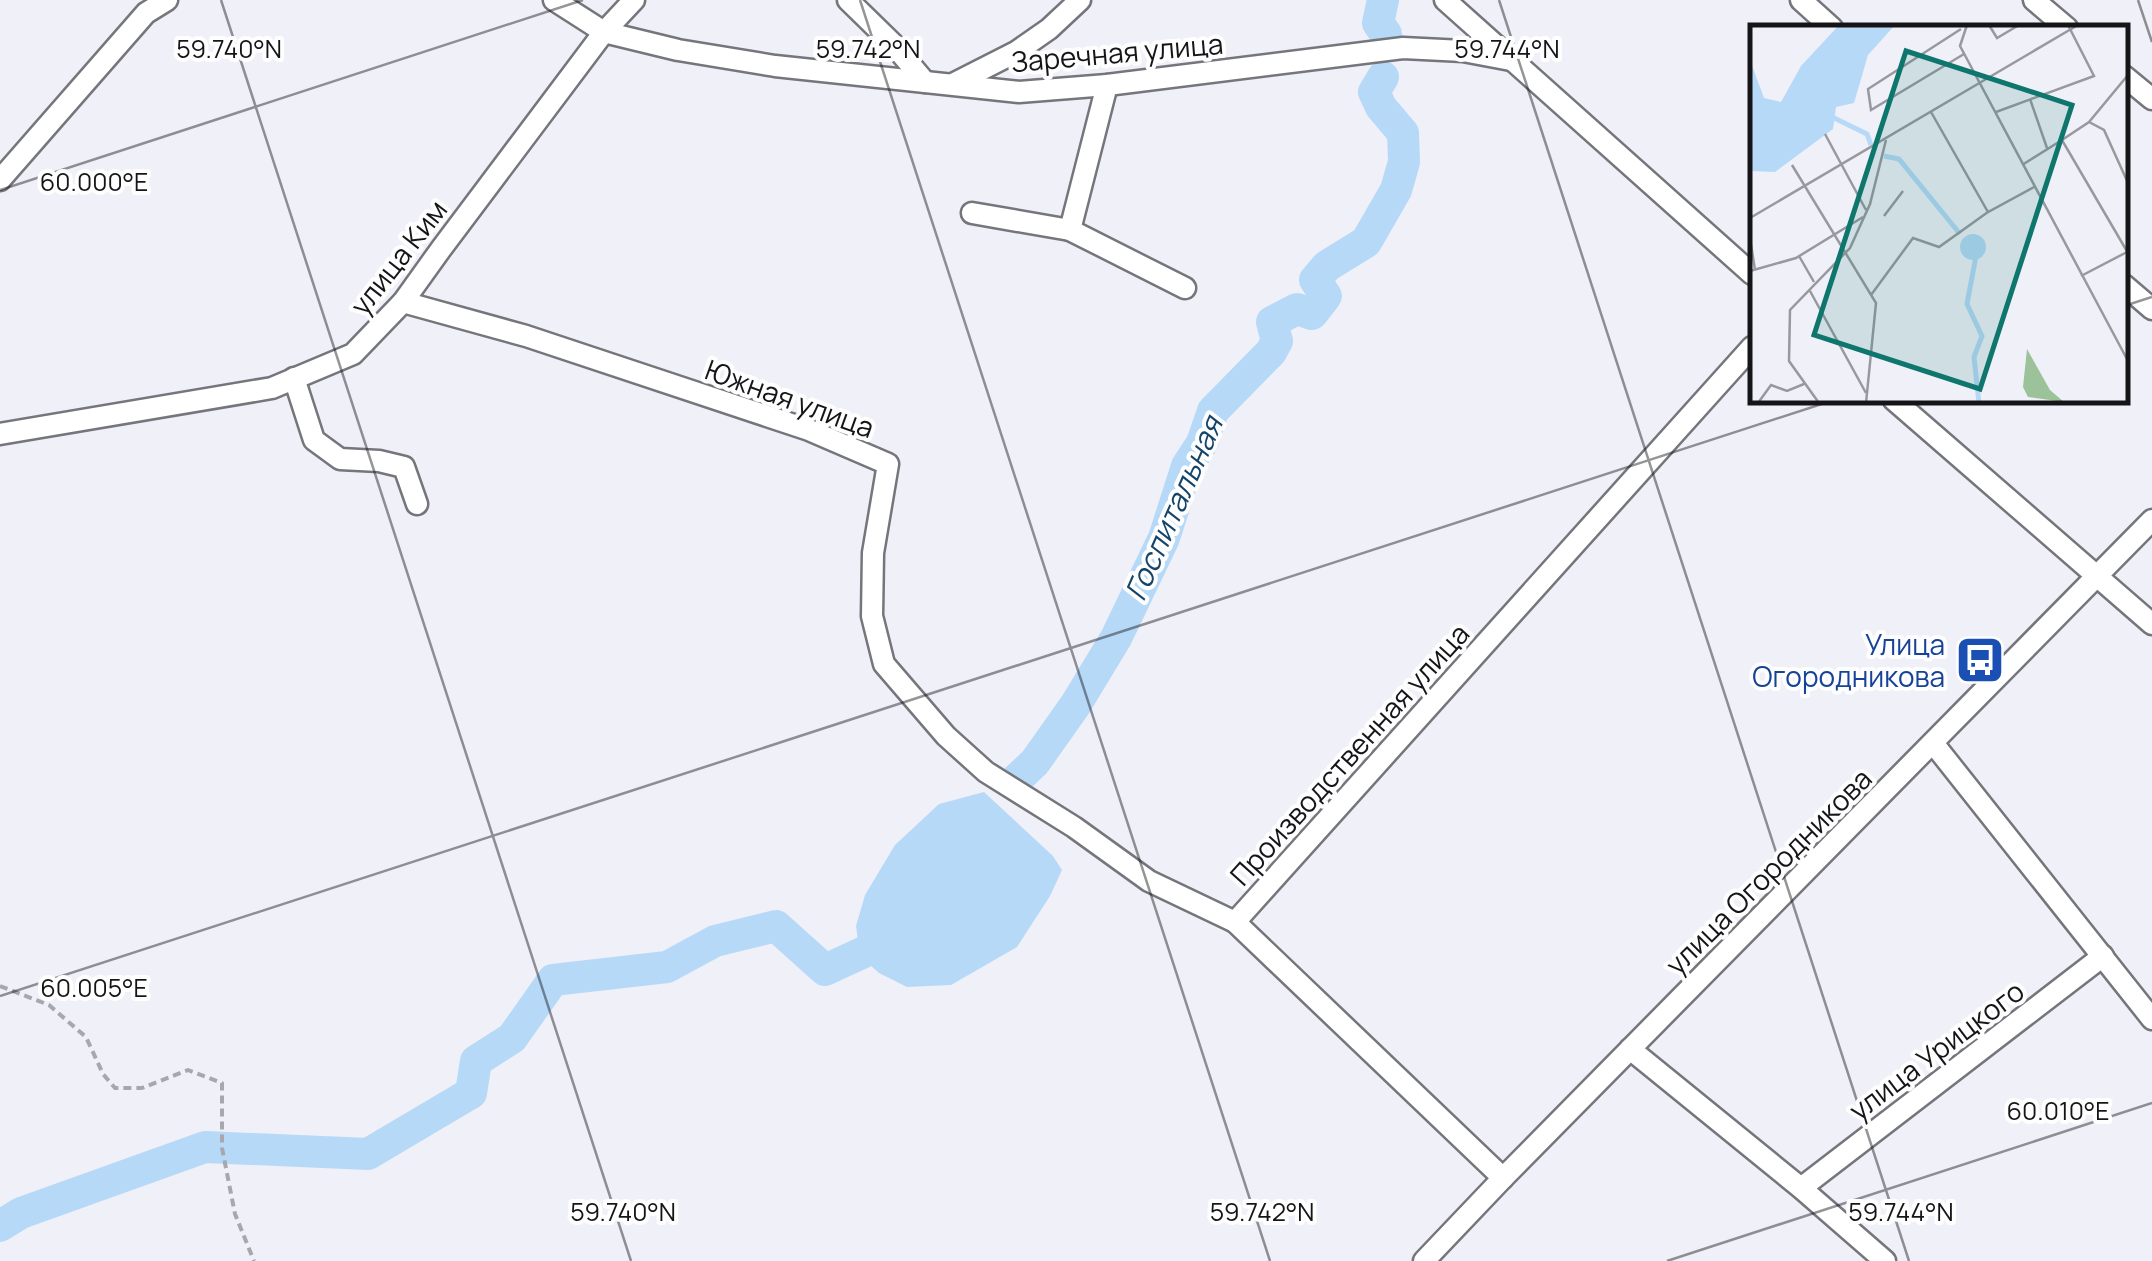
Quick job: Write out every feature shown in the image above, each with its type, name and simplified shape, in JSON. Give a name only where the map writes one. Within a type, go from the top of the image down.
[{"type":"street","points":[[0,180],[146,14],[167,0]]},
{"type":"street","name":"Заречная улица","points":[[554,0],[604,32],[678,50],[775,66],[1020,92],[1403,48],[1516,61]]},
{"type":"street","name":"улица Ким","points":[[0,434],[272,388],[353,354],[404,302],[604,32],[634,0]]},
{"type":"street","points":[[848,0],[894,44],[924,82]]},
{"type":"street","points":[[952,85],[1016,52],[1080,0]]},
{"type":"street","points":[[1445,0],[1750,272]]},
{"type":"street","points":[[1801,0],[1829,25]]},
{"type":"street","points":[[2034,0],[2063,25]]},
{"type":"street","points":[[2127,78],[2152,99]]},
{"type":"street","points":[[1070,230],[1107,85]]},
{"type":"street","points":[[972,212],[1070,230],[1185,288]]},
{"type":"street","points":[[2127,287],[2152,309]]},
{"type":"street","name":"Южная улица","points":[[404,302],[526,336],[809,430],[888,464],[873,553],[872,600],[884,664],[946,736],[986,772],[1150,880],[1234,922]]},
{"type":"street","name":"Производственная улица","points":[[1503,1178],[1234,922],[1750,349]]},
{"type":"street","points":[[294,378],[314,440],[340,459],[404,467],[417,504]]},
{"type":"street","points":[[1896,402],[2152,624]]},
{"type":"street","name":"улица Огородникова","points":[[1424,1261],[2152,520]]},
{"type":"street","points":[[1933,743],[2152,1019]]},
{"type":"street","name":"улица Урицкого","points":[[1801,1188],[2104,956]]},
{"type":"street","points":[[1630,1050],[1885,1261]]},
{"type":"path","points":[[0,986],[49,1005],[86,1037],[103,1074],[115,1088],[142,1088],[188,1070],[222,1082],[222,1148],[235,1214],[254,1261]]},
{"type":"water","points":[[984,792],[1053,856],[1062,870],[1017,947],[951,985],[907,987],[879,973],[860,956],[856,926],[865,895],[895,845],[939,804]]},
{"type":"waterway","name":"Госпитальная","points":[[1383,0],[1378,23],[1386,34]]},
{"type":"waterway","name":"Госпитальная","points":[[1017,779],[1035,762],[1076,704],[1116,638],[1164,538],[1187,466],[1202,443],[1213,411],[1271,352],[1277,341],[1272,322],[1297,309],[1312,314],[1326,296],[1315,280],[1327,266],[1366,242],[1396,190],[1404,162],[1403,133],[1374,92],[1383,77]]},
{"type":"waterway","name":"Госпитальная","points":[[0,1226],[21,1213],[205,1147],[368,1154],[471,1093],[476,1061],[512,1038],[553,980],[667,967],[715,941],[776,926],[825,970],[901,935]]},
{"type":"place","name":"Улица Огородникова","points":[[1980,660]]}]
